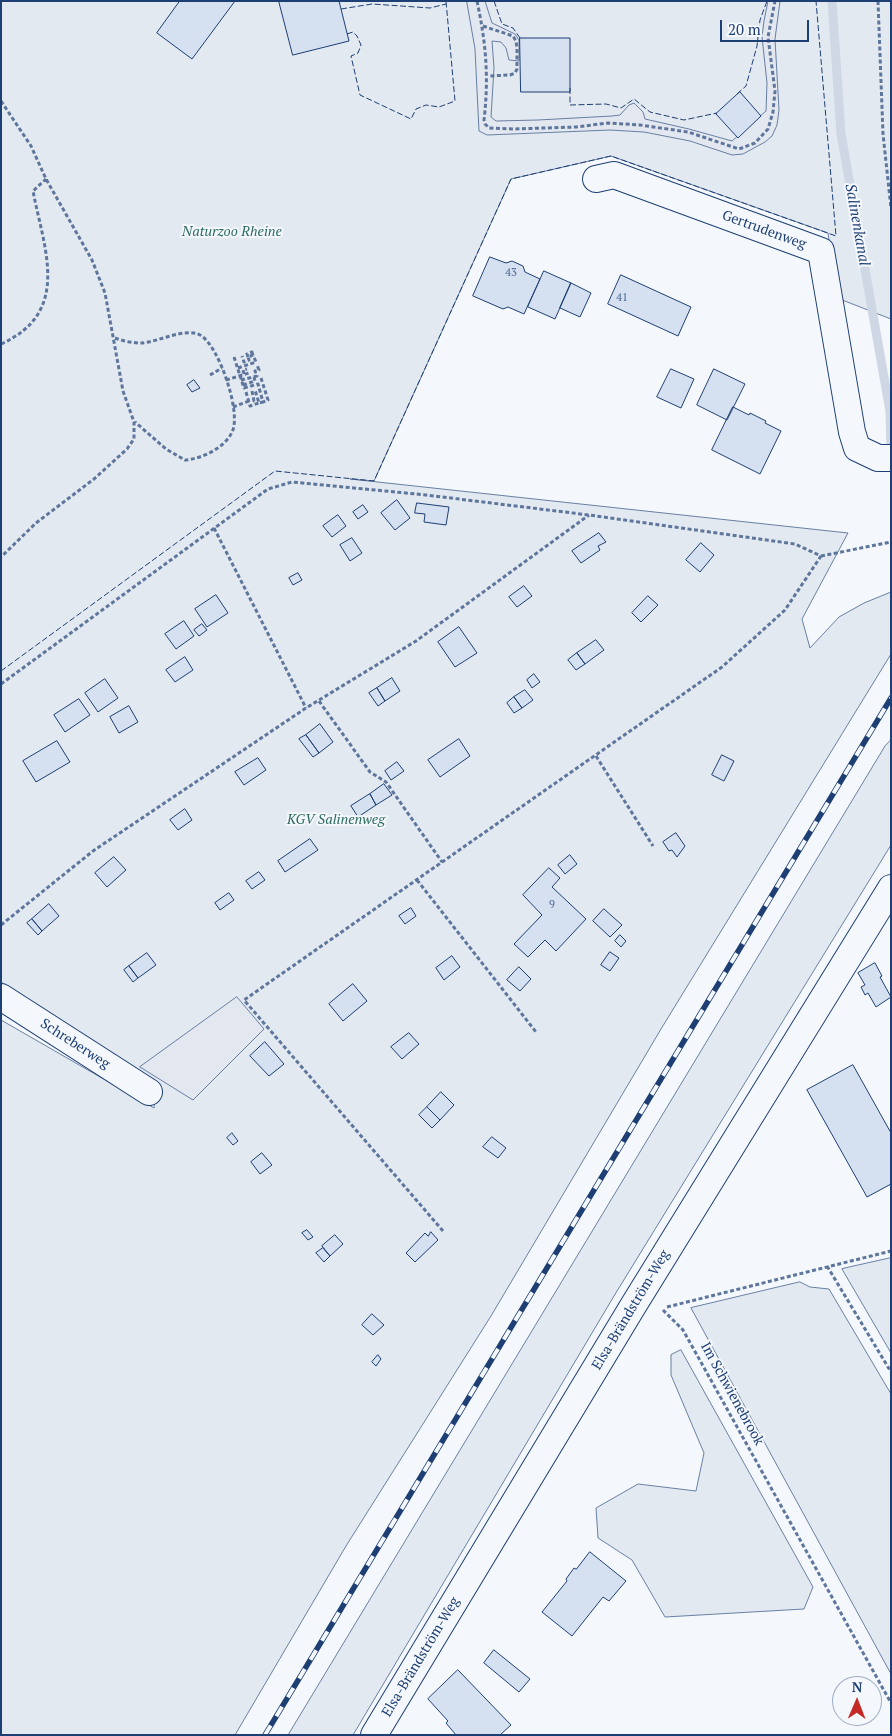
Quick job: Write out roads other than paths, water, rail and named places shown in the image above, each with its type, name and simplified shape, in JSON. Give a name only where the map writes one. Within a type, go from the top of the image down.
[{"type":"street","name":"Gertrudenweg","points":[[596,179],[614,175],[822,250],[852,432],[857,448],[884,458]]},
{"type":"street","name":"Elsa-Brändström-Weg","points":[[374,1735],[628,1315],[891,888]]},
{"type":"street","name":"Schreberweg","points":[[1,997],[149,1092]]},
{"type":"waterway","name":"Salinenkanal","points":[[832,1],[841,134],[890,411],[891,448]]},
{"type":"railway","points":[[265,1735],[891,698]]},
{"type":"park label","name":"Naturzoo Rheine","points":[[232,232]]},
{"type":"park label","name":"KGV Salinenweg","points":[[336,820]]}]
